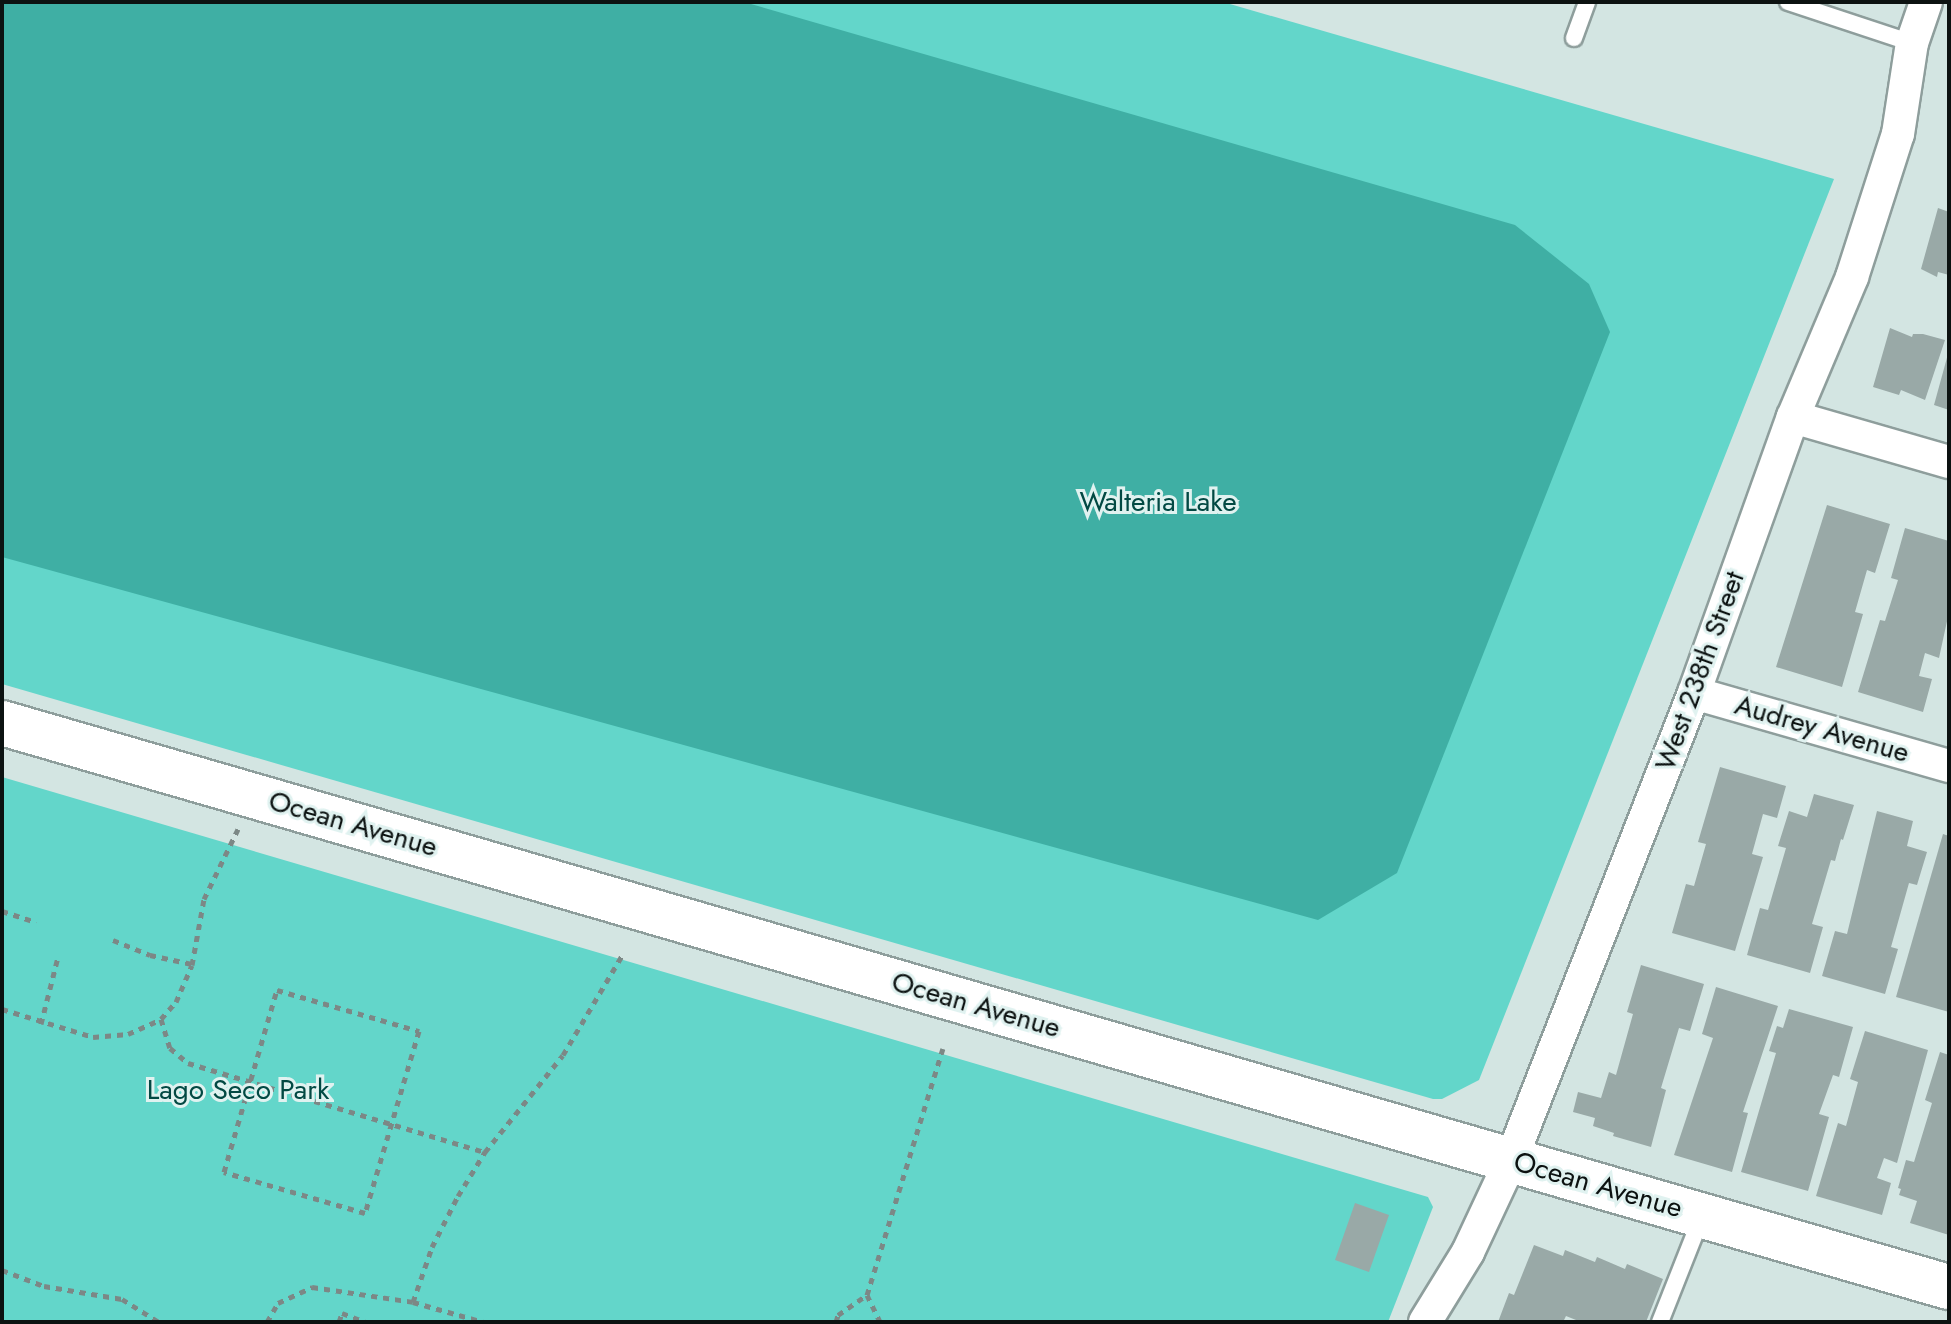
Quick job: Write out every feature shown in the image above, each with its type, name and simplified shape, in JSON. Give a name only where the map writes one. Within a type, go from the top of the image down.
[{"type":"street","name":"West 238th Street","points":[[1425,1322],[1468,1252],[1511,1160],[1694,693],[1793,417],[1852,277],[1894,148],[1912,43],[1926,2]]},
{"type":"street","points":[[1793,417],[1949,462]]},
{"type":"street","name":"Audrey Avenue","points":[[1694,693],[1949,766]]},
{"type":"street","name":"Ocean Avenue","points":[[2,723],[1949,1287]]},
{"type":"lane","points":[[1574,38],[1587,2]]},
{"type":"lane","points":[[1788,2],[1912,43]]},
{"type":"lane","points":[[1660,1322],[1702,1215]]},
{"type":"path","points":[[2,1009],[41,1024],[93,1037],[128,1034],[161,1019],[176,1002],[192,965],[204,899],[226,860],[251,795]]},
{"type":"path","points":[[2,911],[36,922]]},
{"type":"path","points":[[113,940],[150,955],[192,965]]},
{"type":"path","points":[[413,1302],[432,1247],[485,1152],[563,1055],[623,954]]},
{"type":"path","points":[[41,1024],[58,957]]},
{"type":"path","points":[[277,990],[419,1031],[391,1124],[365,1213],[224,1172],[277,990]]},
{"type":"path","points":[[161,1019],[170,1048],[188,1063],[485,1152]]},
{"type":"path","points":[[836,1322],[838,1315],[867,1295],[943,1048]]},
{"type":"path","points":[[2,1270],[44,1286],[122,1299],[159,1322]]},
{"type":"path","points":[[267,1322],[278,1303],[312,1287],[413,1302],[483,1322]]},
{"type":"path","points":[[867,1295],[880,1322]]},
{"type":"path","points":[[339,1322],[342,1313],[366,1322]]},
{"type":"green space","name":"Walteria Lake","points":[[2,2],[1223,2],[1834,179],[1479,1080],[1442,1099],[1433,1099],[2,684]]},
{"type":"green space","name":"Lago Seco Park","points":[[2,777],[1428,1197],[1433,1207],[1388,1322],[2,1322]]},
{"type":"shaded area","name":"Walteria Lake","points":[[2,2],[744,2],[1515,225],[1589,284],[1610,332],[1397,873],[1318,920],[2,557]]},
{"type":"building","points":[[1938,208],[1949,212],[1949,275],[1938,272],[1937,277],[1921,269]]},
{"type":"building","points":[[1890,328],[1912,337],[1913,334],[1923,334],[1945,340],[1925,400],[1901,390],[1899,395],[1873,387]]},
{"type":"building","points":[[1949,354],[1949,410],[1934,405]]},
{"type":"building","points":[[1827,505],[1890,524],[1875,573],[1867,570],[1855,612],[1863,614],[1842,687],[1776,667]]},
{"type":"building","points":[[1905,528],[1949,541],[1949,612],[1939,658],[1925,653],[1919,676],[1932,679],[1923,712],[1858,692],[1880,620],[1885,621],[1898,580],[1891,578]]},
{"type":"building","points":[[1720,767],[1786,786],[1777,818],[1763,814],[1752,854],[1763,857],[1735,951],[1672,933],[1686,884],[1694,886],[1706,844],[1698,842]]},
{"type":"building","points":[[1814,794],[1854,805],[1835,861],[1831,860],[1812,924],[1823,927],[1810,973],[1747,955],[1760,908],[1768,910],[1786,848],[1778,846],[1789,811],[1807,817]]},
{"type":"building","points":[[1877,811],[1913,821],[1907,846],[1927,852],[1917,885],[1909,883],[1891,947],[1898,949],[1885,994],[1822,976],[1835,931],[1847,934]]},
{"type":"building","points":[[1943,834],[1949,836],[1949,1012],[1896,997]]},
{"type":"building","points":[[1641,965],[1704,984],[1690,1031],[1679,1028],[1661,1088],[1666,1090],[1651,1147],[1613,1136],[1614,1133],[1593,1126],[1595,1118],[1573,1112],[1578,1092],[1601,1098],[1609,1072],[1616,1075],[1633,1014],[1627,1012]]},
{"type":"building","points":[[1716,987],[1778,1006],[1743,1112],[1748,1113],[1732,1172],[1674,1155],[1713,1038],[1702,1034]]},
{"type":"building","points":[[1789,1009],[1853,1027],[1839,1077],[1833,1075],[1819,1114],[1829,1117],[1808,1191],[1741,1172],[1776,1053],[1769,1051],[1777,1026],[1783,1028]]},
{"type":"building","points":[[1865,1031],[1928,1050],[1897,1163],[1884,1158],[1877,1178],[1891,1183],[1882,1215],[1816,1196],[1838,1123],[1846,1126],[1858,1082],[1850,1079]]},
{"type":"building","points":[[1940,1052],[1949,1055],[1949,1235],[1910,1223],[1917,1201],[1899,1195],[1901,1189],[1898,1188],[1906,1160],[1914,1162],[1932,1103],[1925,1100]]},
{"type":"building","points":[[1355,1203],[1389,1215],[1369,1272],[1335,1260]]},
{"type":"building","points":[[1534,1245],[1563,1256],[1565,1250],[1595,1262],[1597,1257],[1625,1269],[1627,1264],[1663,1279],[1646,1322],[1581,1322],[1566,1316],[1563,1322],[1498,1322],[1509,1293],[1514,1295]]}]
